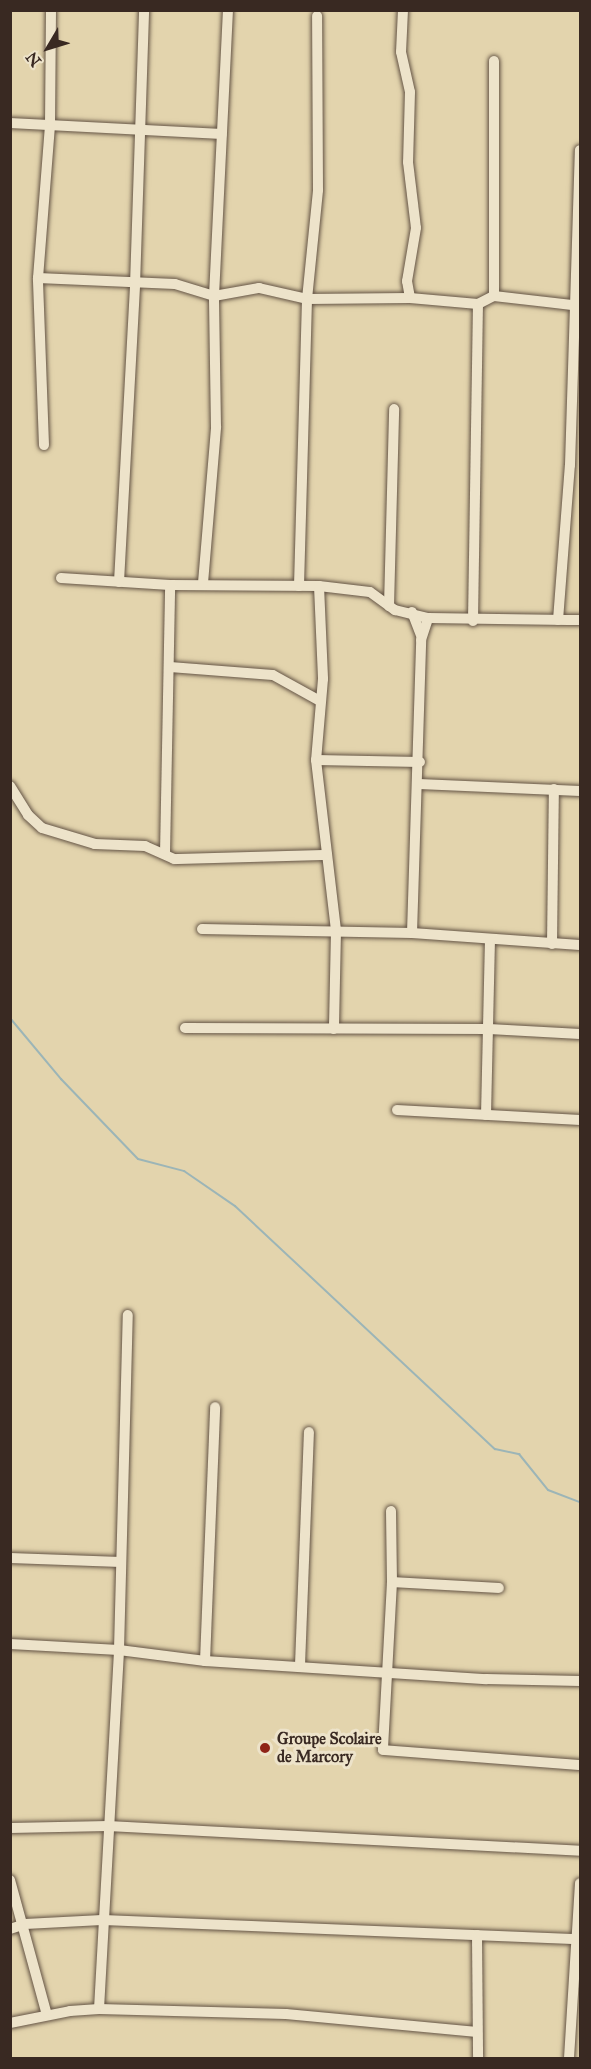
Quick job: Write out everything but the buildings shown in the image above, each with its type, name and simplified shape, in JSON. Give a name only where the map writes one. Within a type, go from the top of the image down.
[{"type":"street","points":[[44,445],[38,278],[50,125],[51,10]]},
{"type":"street","points":[[119,582],[135,285],[144,10]]},
{"type":"street","points":[[203,583],[216,427],[214,296],[228,10]]},
{"type":"street","points":[[403,10],[401,52],[410,92],[408,162],[416,228],[407,281],[410,298]]},
{"type":"street","points":[[299,586],[307,299],[318,190],[317,16]]},
{"type":"street","points":[[494,61],[494,296]]},
{"type":"street","points":[[10,123],[222,134]]},
{"type":"street","points":[[558,620],[575,465],[580,150]]},
{"type":"street","points":[[38,278],[135,285],[175,284],[214,296],[259,288],[307,299],[410,298],[478,304],[494,296],[579,306]]},
{"type":"street","points":[[473,621],[478,304]]},
{"type":"street","points":[[389,606],[394,409]]},
{"type":"street","points":[[61,578],[170,585],[203,583],[319,586],[370,592],[389,606],[428,618],[473,621],[580,620]]},
{"type":"street","points":[[165,854],[170,585]]},
{"type":"street","points":[[319,586],[320,701],[316,760],[336,931],[334,1029]]},
{"type":"street","points":[[412,612],[421,636]]},
{"type":"street","points":[[412,933],[420,762],[421,636],[428,618]]},
{"type":"street","points":[[170,668],[273,675],[320,701]]},
{"type":"street","points":[[316,760],[420,762]]},
{"type":"street","points":[[419,784],[580,791]]},
{"type":"street","points":[[10,786],[28,815],[42,828],[95,844],[145,846],[174,859],[327,855]]},
{"type":"street","points":[[552,944],[554,789]]},
{"type":"street","points":[[202,929],[412,933],[580,945]]},
{"type":"street","points":[[486,1115],[490,939]]},
{"type":"street","points":[[185,1029],[489,1029],[580,1034]]},
{"type":"street","points":[[397,1110],[580,1120]]},
{"type":"street","points":[[99,2009],[102,1920],[119,1650],[128,1316]]},
{"type":"street","points":[[205,1661],[215,1407]]},
{"type":"street","points":[[300,1665],[309,1432]]},
{"type":"street","points":[[391,1511],[392,1582],[383,1750],[580,1765]]},
{"type":"street","points":[[10,1558],[121,1562]]},
{"type":"street","points":[[392,1582],[499,1588]]},
{"type":"street","points":[[10,1644],[119,1650],[205,1661],[580,1681]]},
{"type":"street","points":[[10,1828],[108,1826],[580,1851]]},
{"type":"street","points":[[10,1880],[25,1924],[47,2015]]},
{"type":"street","points":[[569,2058],[575,2034],[580,1883]]},
{"type":"street","points":[[10,1929],[25,1924],[102,1920],[578,1939]]},
{"type":"street","points":[[477,1935],[478,2058]]},
{"type":"street","points":[[10,2023],[47,2015],[99,2009],[286,2014],[477,2032]]},
{"type":"waterway","points":[[10,1018],[61,1079],[138,1159],[184,1171],[235,1206],[495,1449],[519,1454],[548,1490],[580,1502]]},
{"type":"place","name":"Groupe Scolaire de Marcory","points":[[265,1748]]}]
